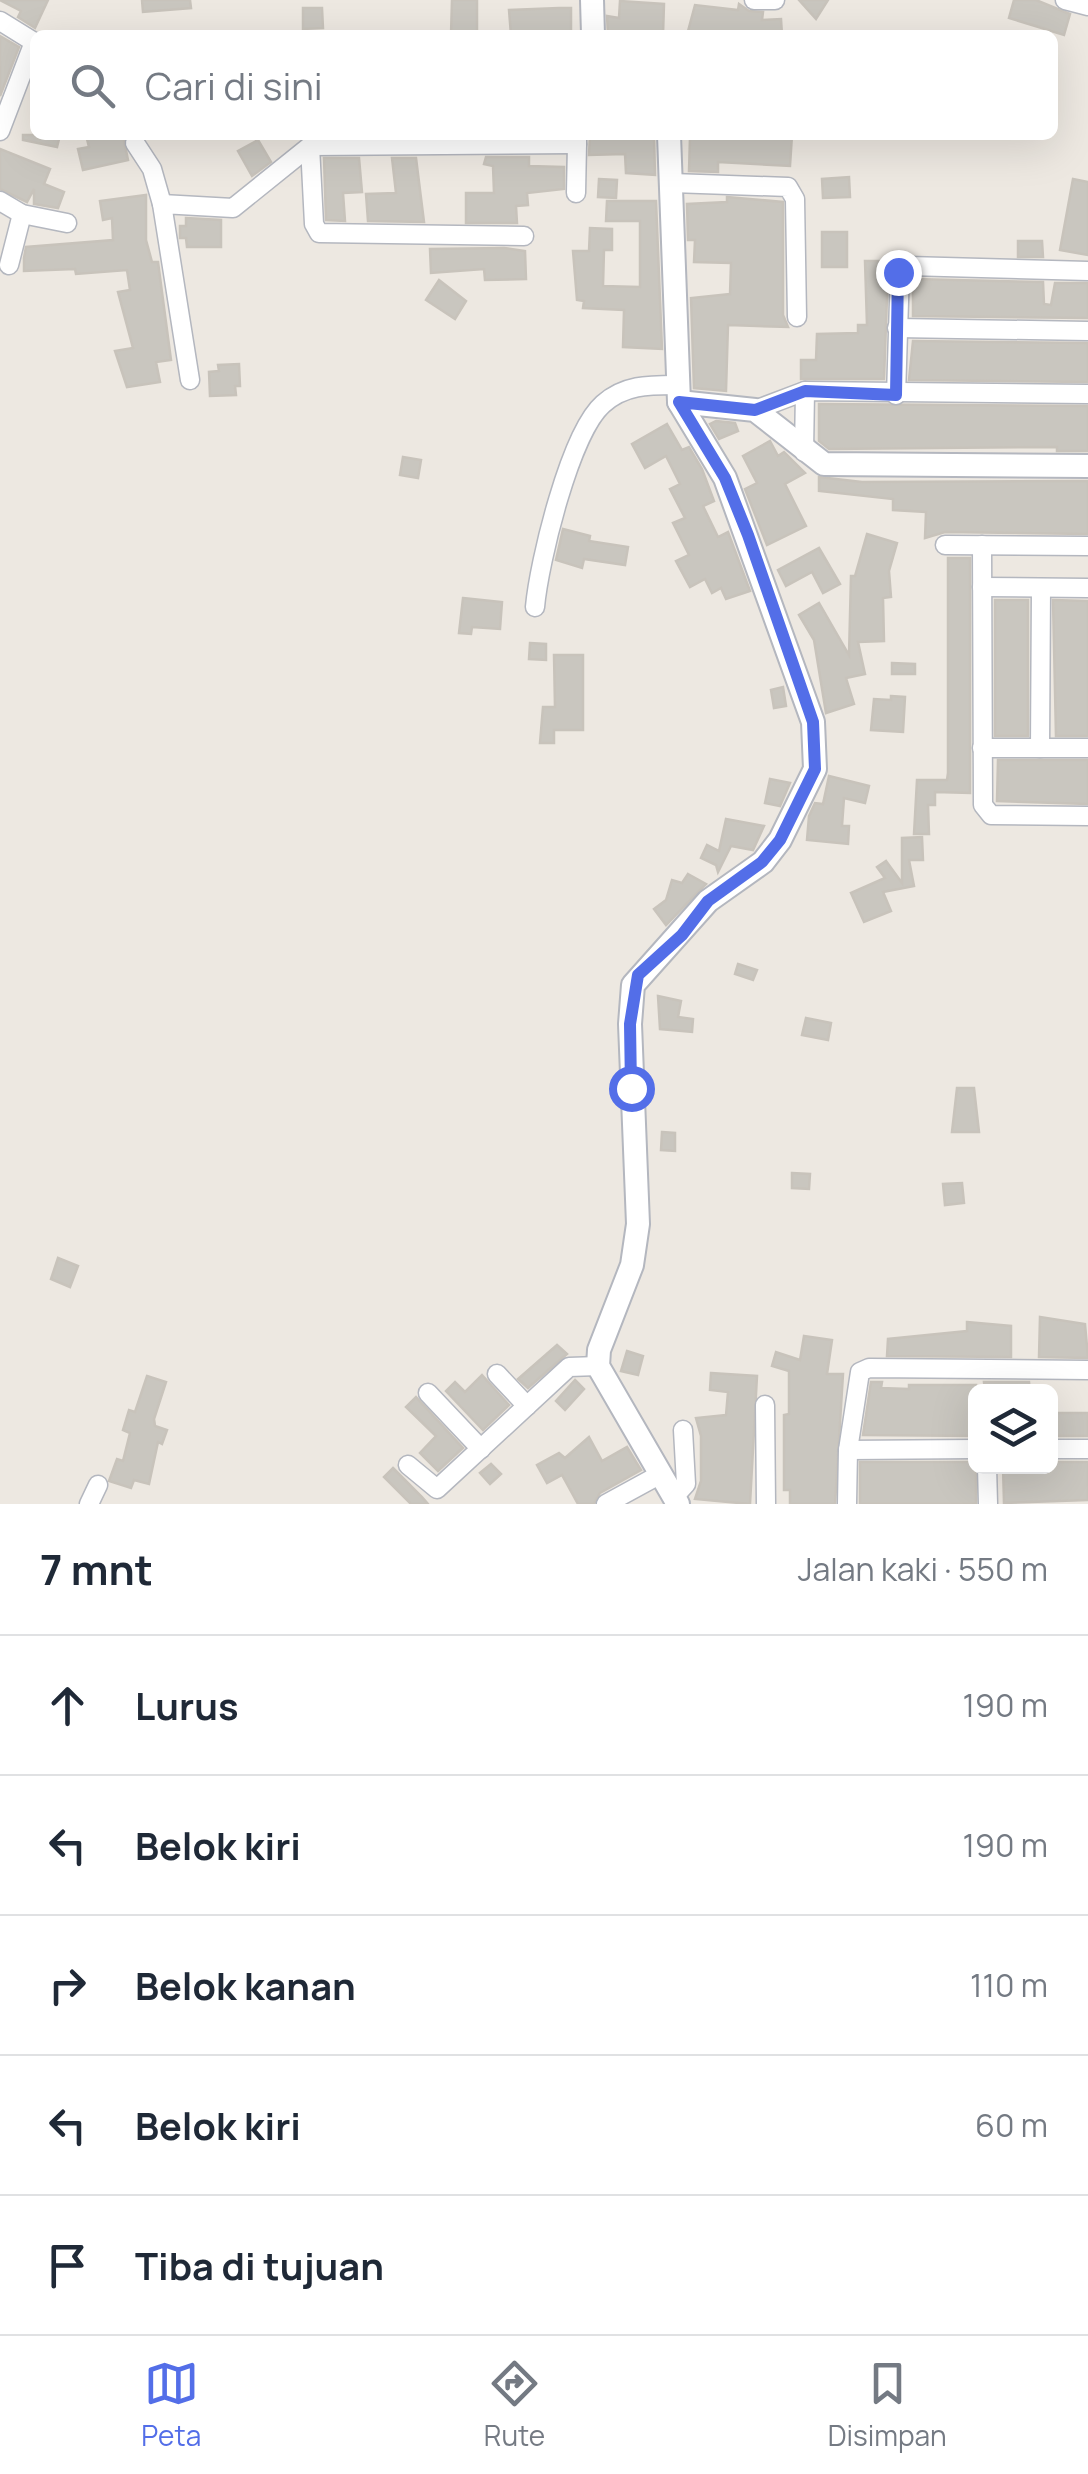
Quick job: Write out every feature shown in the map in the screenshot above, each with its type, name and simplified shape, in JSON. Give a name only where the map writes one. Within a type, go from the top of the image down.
[{"type":"street","points":[[592,0],[593,30]]},
{"type":"street","points":[[754,0],[775,0]]},
{"type":"street","points":[[1065,0],[1088,6]]},
{"type":"street","points":[[0,21],[30,40]]},
{"type":"street","points":[[0,131],[30,52]]},
{"type":"street","points":[[162,204],[233,208],[310,146],[577,140],[576,193]]},
{"type":"street","points":[[669,140],[677,393],[725,478],[748,535],[813,722],[815,769],[780,840],[762,862],[708,901],[633,985],[630,1024],[638,1224],[632,1265],[599,1350],[598,1366],[676,1501],[686,1484],[683,1430]]},
{"type":"street","points":[[134,143],[152,169],[162,204],[190,380]]},
{"type":"street","points":[[310,146],[314,224],[323,234],[524,236]]},
{"type":"street","points":[[672,184],[788,186],[795,199],[797,317]]},
{"type":"street","points":[[0,201],[22,214],[66,223]]},
{"type":"street","points":[[9,265],[22,214]]},
{"type":"street","points":[[896,395],[897,275],[904,267],[1088,271]]},
{"type":"street","points":[[897,328],[1088,331]]},
{"type":"street","points":[[535,606],[544,549],[582,435],[601,405],[632,386],[755,410],[804,452],[836,466],[1088,466]]},
{"type":"street","points":[[755,410],[805,391],[896,395],[1088,394]]},
{"type":"street","points":[[804,452],[805,391]]},
{"type":"street","points":[[944,545],[1088,546]]},
{"type":"street","points":[[982,545],[982,805],[991,815],[1088,816]]},
{"type":"street","points":[[982,588],[1088,588]]},
{"type":"street","points":[[1040,588],[1040,748]]},
{"type":"street","points":[[982,748],[1088,748]]},
{"type":"street","points":[[408,1465],[437,1489],[573,1364],[598,1366]]},
{"type":"street","points":[[846,1504],[848,1450],[860,1372],[869,1368],[1088,1370]]},
{"type":"street","points":[[498,1374],[527,1406]]},
{"type":"street","points":[[428,1393],[481,1449]]},
{"type":"street","points":[[764,1405],[766,1504]]},
{"type":"street","points":[[1058,1449],[1088,1448]]},
{"type":"street","points":[[848,1450],[968,1449]]},
{"type":"street","points":[[988,1474],[988,1504]]},
{"type":"street","points":[[606,1504],[660,1475]]},
{"type":"street","points":[[89,1504],[98,1485]]},
{"type":"building","points":[[0,0],[48,0],[35,28],[18,17],[21,11]]},
{"type":"building","points":[[142,0],[190,0],[191,8],[143,12]]},
{"type":"building","points":[[452,0],[477,0],[477,30],[451,30]]},
{"type":"building","points":[[799,0],[828,0],[816,19]]},
{"type":"building","points":[[1014,0],[1036,0],[1070,14],[1064,35],[1058,30],[1009,18]]},
{"type":"building","points":[[620,1],[664,4],[663,30],[608,30],[607,16],[619,18]]},
{"type":"building","points":[[739,4],[749,11],[763,12],[762,20],[781,19],[782,30],[688,30],[695,5],[738,10]]},
{"type":"building","points":[[303,8],[322,8],[323,28],[303,29]]},
{"type":"building","points":[[571,8],[571,30],[511,30],[509,10]]},
{"type":"building","points":[[0,36],[19,47],[0,96]]},
{"type":"building","points":[[23,135],[30,135],[30,140],[59,140],[57,147],[23,140]]},
{"type":"building","points":[[87,140],[124,140],[128,160],[83,170],[78,149],[89,147]]},
{"type":"building","points":[[258,140],[271,162],[252,176],[238,151]]},
{"type":"building","points":[[590,140],[654,140],[655,175],[626,173],[625,154],[589,155]]},
{"type":"building","points":[[690,140],[792,140],[790,166],[718,162],[718,172],[689,171]]},
{"type":"building","points":[[0,149],[50,169],[44,184],[64,192],[58,208],[34,204],[34,189],[27,202],[0,189]]},
{"type":"building","points":[[486,157],[529,157],[529,166],[564,167],[564,189],[527,193],[528,205],[516,206],[517,223],[466,223],[466,193],[494,193],[493,166],[484,164]]},
{"type":"building","points":[[324,158],[359,158],[362,192],[343,193],[345,221],[326,220]]},
{"type":"building","points":[[392,158],[416,158],[424,222],[368,221],[366,194],[396,193]]},
{"type":"building","points":[[849,177],[850,197],[823,198],[822,179]]},
{"type":"building","points":[[599,179],[617,180],[616,198],[598,197]]},
{"type":"building","points":[[1073,179],[1088,182],[1088,255],[1060,250]]},
{"type":"building","points":[[146,195],[146,240],[152,262],[158,262],[171,360],[156,362],[160,382],[127,387],[115,351],[133,348],[118,292],[130,290],[127,270],[76,274],[75,269],[24,271],[24,258],[26,247],[113,240],[112,218],[103,220],[100,201]]},
{"type":"building","points":[[727,197],[783,202],[783,315],[788,327],[728,325],[726,391],[694,388],[691,298],[730,294],[731,263],[694,262],[695,240],[688,240],[687,204],[727,202]]},
{"type":"building","points":[[607,201],[656,201],[662,349],[623,347],[624,310],[583,308],[584,301],[577,300],[573,251],[589,251],[590,228],[612,229],[612,250],[604,250],[603,286],[640,287],[640,221],[606,221]]},
{"type":"building","points":[[186,218],[221,220],[221,247],[187,247],[186,238],[180,238],[180,226],[186,226]]},
{"type":"building","points":[[822,232],[847,232],[847,267],[822,267]]},
{"type":"building","points":[[1018,241],[1042,241],[1043,257],[1018,257]]},
{"type":"building","points":[[430,249],[525,251],[526,279],[485,280],[484,269],[431,273]]},
{"type":"building","points":[[865,261],[892,261],[888,270],[884,379],[801,379],[801,360],[816,360],[817,334],[858,333],[858,325],[867,325]]},
{"type":"building","points":[[913,279],[1043,282],[1044,304],[1051,305],[1055,283],[1088,283],[1088,318],[913,316]]},
{"type":"building","points":[[439,280],[466,301],[455,319],[426,300]]},
{"type":"building","points":[[913,341],[1088,343],[1088,382],[909,380]]},
{"type":"building","points":[[239,364],[240,386],[235,386],[236,395],[210,396],[209,372],[219,371],[218,365]]},
{"type":"building","points":[[819,404],[1088,406],[1088,451],[1057,451],[1057,447],[829,449],[819,441]]},
{"type":"building","points":[[735,423],[738,431],[719,439],[710,424]]},
{"type":"building","points":[[667,424],[682,450],[689,447],[702,469],[714,501],[703,506],[718,537],[728,532],[750,591],[726,599],[721,588],[712,593],[705,579],[690,587],[676,561],[689,555],[673,523],[685,518],[670,489],[680,484],[666,456],[645,468],[632,444]]},
{"type":"building","points":[[770,441],[778,456],[784,452],[805,473],[785,484],[806,526],[767,545],[745,489],[757,483],[743,456]]},
{"type":"building","points":[[403,457],[421,460],[418,478],[400,475]]},
{"type":"building","points":[[819,477],[862,482],[1088,481],[1088,534],[945,532],[925,538],[926,512],[893,510],[893,499],[819,491]]},
{"type":"building","points":[[563,529],[590,536],[589,541],[628,547],[625,565],[584,559],[582,568],[556,560]]},
{"type":"building","points":[[867,534],[897,543],[889,571],[891,597],[883,598],[884,641],[858,642],[865,674],[846,678],[854,704],[826,713],[814,640],[799,615],[819,603],[849,655],[851,576],[855,576]]},
{"type":"building","points":[[819,548],[840,584],[823,593],[812,572],[786,586],[778,570]]},
{"type":"building","points":[[948,558],[970,558],[970,793],[935,792],[935,805],[928,805],[929,834],[914,834],[917,780],[947,780],[948,773]]},
{"type":"building","points":[[463,598],[502,602],[500,629],[472,627],[471,634],[459,633]]},
{"type":"building","points":[[995,600],[1028,600],[1028,736],[995,736]]},
{"type":"building","points":[[1053,600],[1088,601],[1088,736],[1056,736]]},
{"type":"building","points":[[530,643],[546,644],[546,660],[529,659]]},
{"type":"building","points":[[554,655],[583,655],[583,730],[554,730],[554,743],[540,743],[543,707],[555,707]]},
{"type":"building","points":[[892,663],[915,664],[915,674],[892,674]]},
{"type":"building","points":[[783,687],[786,706],[774,708],[771,690]]},
{"type":"building","points":[[891,696],[905,697],[903,732],[871,730],[874,699],[891,700]]},
{"type":"building","points":[[998,760],[1088,760],[1088,804],[997,801]]},
{"type":"building","points":[[829,776],[869,786],[865,803],[844,798],[842,826],[849,826],[848,844],[807,840],[809,816],[815,803],[823,804]]},
{"type":"building","points":[[770,779],[790,783],[780,806],[765,803]]},
{"type":"building","points":[[726,819],[764,826],[753,850],[731,846],[718,872],[716,865],[701,858],[707,845],[719,851]]},
{"type":"building","points":[[922,837],[923,860],[909,860],[914,886],[883,892],[891,911],[864,922],[851,893],[885,878],[877,867],[886,861],[902,883],[902,838]]},
{"type":"building","points":[[688,874],[706,884],[666,925],[654,909],[666,900],[672,880],[682,883]]},
{"type":"building","points":[[738,964],[757,970],[753,980],[735,974]]},
{"type":"building","points":[[658,996],[681,1001],[678,1017],[693,1019],[692,1032],[660,1029]]},
{"type":"building","points":[[806,1018],[831,1023],[828,1040],[802,1035]]},
{"type":"building","points":[[957,1088],[974,1088],[979,1132],[952,1132]]},
{"type":"building","points":[[662,1132],[675,1133],[675,1151],[661,1150]]},
{"type":"building","points":[[792,1173],[810,1174],[809,1189],[792,1188]]},
{"type":"building","points":[[962,1183],[964,1203],[945,1205],[943,1184]]},
{"type":"building","points":[[58,1258],[78,1266],[70,1287],[51,1279]]},
{"type":"building","points":[[1040,1317],[1085,1324],[1088,1358],[1039,1357]]},
{"type":"building","points":[[967,1322],[1011,1326],[1011,1357],[887,1356],[888,1339],[967,1331]]},
{"type":"building","points":[[804,1336],[832,1340],[827,1374],[843,1374],[835,1504],[790,1504],[790,1490],[784,1490],[784,1415],[789,1414],[789,1371],[772,1366],[776,1352],[800,1360]]},
{"type":"building","points":[[557,1345],[567,1354],[528,1388],[518,1379]]},
{"type":"building","points":[[627,1351],[643,1356],[638,1375],[621,1371]]},
{"type":"building","points":[[711,1373],[757,1376],[750,1504],[695,1499],[701,1481],[701,1436],[696,1418],[726,1415],[728,1392],[710,1390]]},
{"type":"building","points":[[482,1375],[509,1405],[483,1430],[446,1391],[455,1382],[465,1392]]},
{"type":"building","points":[[147,1376],[166,1382],[154,1419],[155,1426],[167,1430],[162,1444],[158,1442],[149,1484],[134,1480],[131,1488],[109,1481],[117,1459],[123,1461],[130,1433],[123,1430],[129,1410],[135,1412]]},
{"type":"building","points":[[575,1380],[584,1389],[565,1410],[556,1401]]},
{"type":"building","points":[[871,1382],[882,1382],[881,1388],[909,1389],[909,1385],[968,1385],[968,1436],[863,1435]]},
{"type":"building","points":[[984,1382],[1029,1384],[984,1384]]},
{"type":"building","points":[[416,1397],[463,1448],[438,1471],[420,1453],[436,1436],[406,1407]]},
{"type":"building","points":[[1058,1413],[1088,1413],[1088,1436],[1058,1436]]},
{"type":"building","points":[[589,1437],[602,1461],[627,1447],[641,1470],[600,1493],[594,1504],[578,1504],[562,1475],[547,1483],[537,1465],[559,1453],[565,1458]]},
{"type":"building","points":[[860,1462],[968,1462],[968,1474],[976,1474],[976,1504],[860,1504]]},
{"type":"building","points":[[1058,1462],[1088,1462],[1088,1500],[1004,1503],[1003,1474],[1058,1474]]},
{"type":"building","points":[[491,1464],[501,1474],[490,1484],[480,1473]]},
{"type":"building","points":[[393,1468],[428,1504],[411,1504],[384,1477]]},
{"type":"route","points":[[631,1088],[630,1024],[633,985],[638,975],[682,935],[708,901],[762,862],[780,840],[815,769],[813,722],[748,535],[725,478],[679,402],[755,410],[805,391],[896,395],[898,272]]}]
